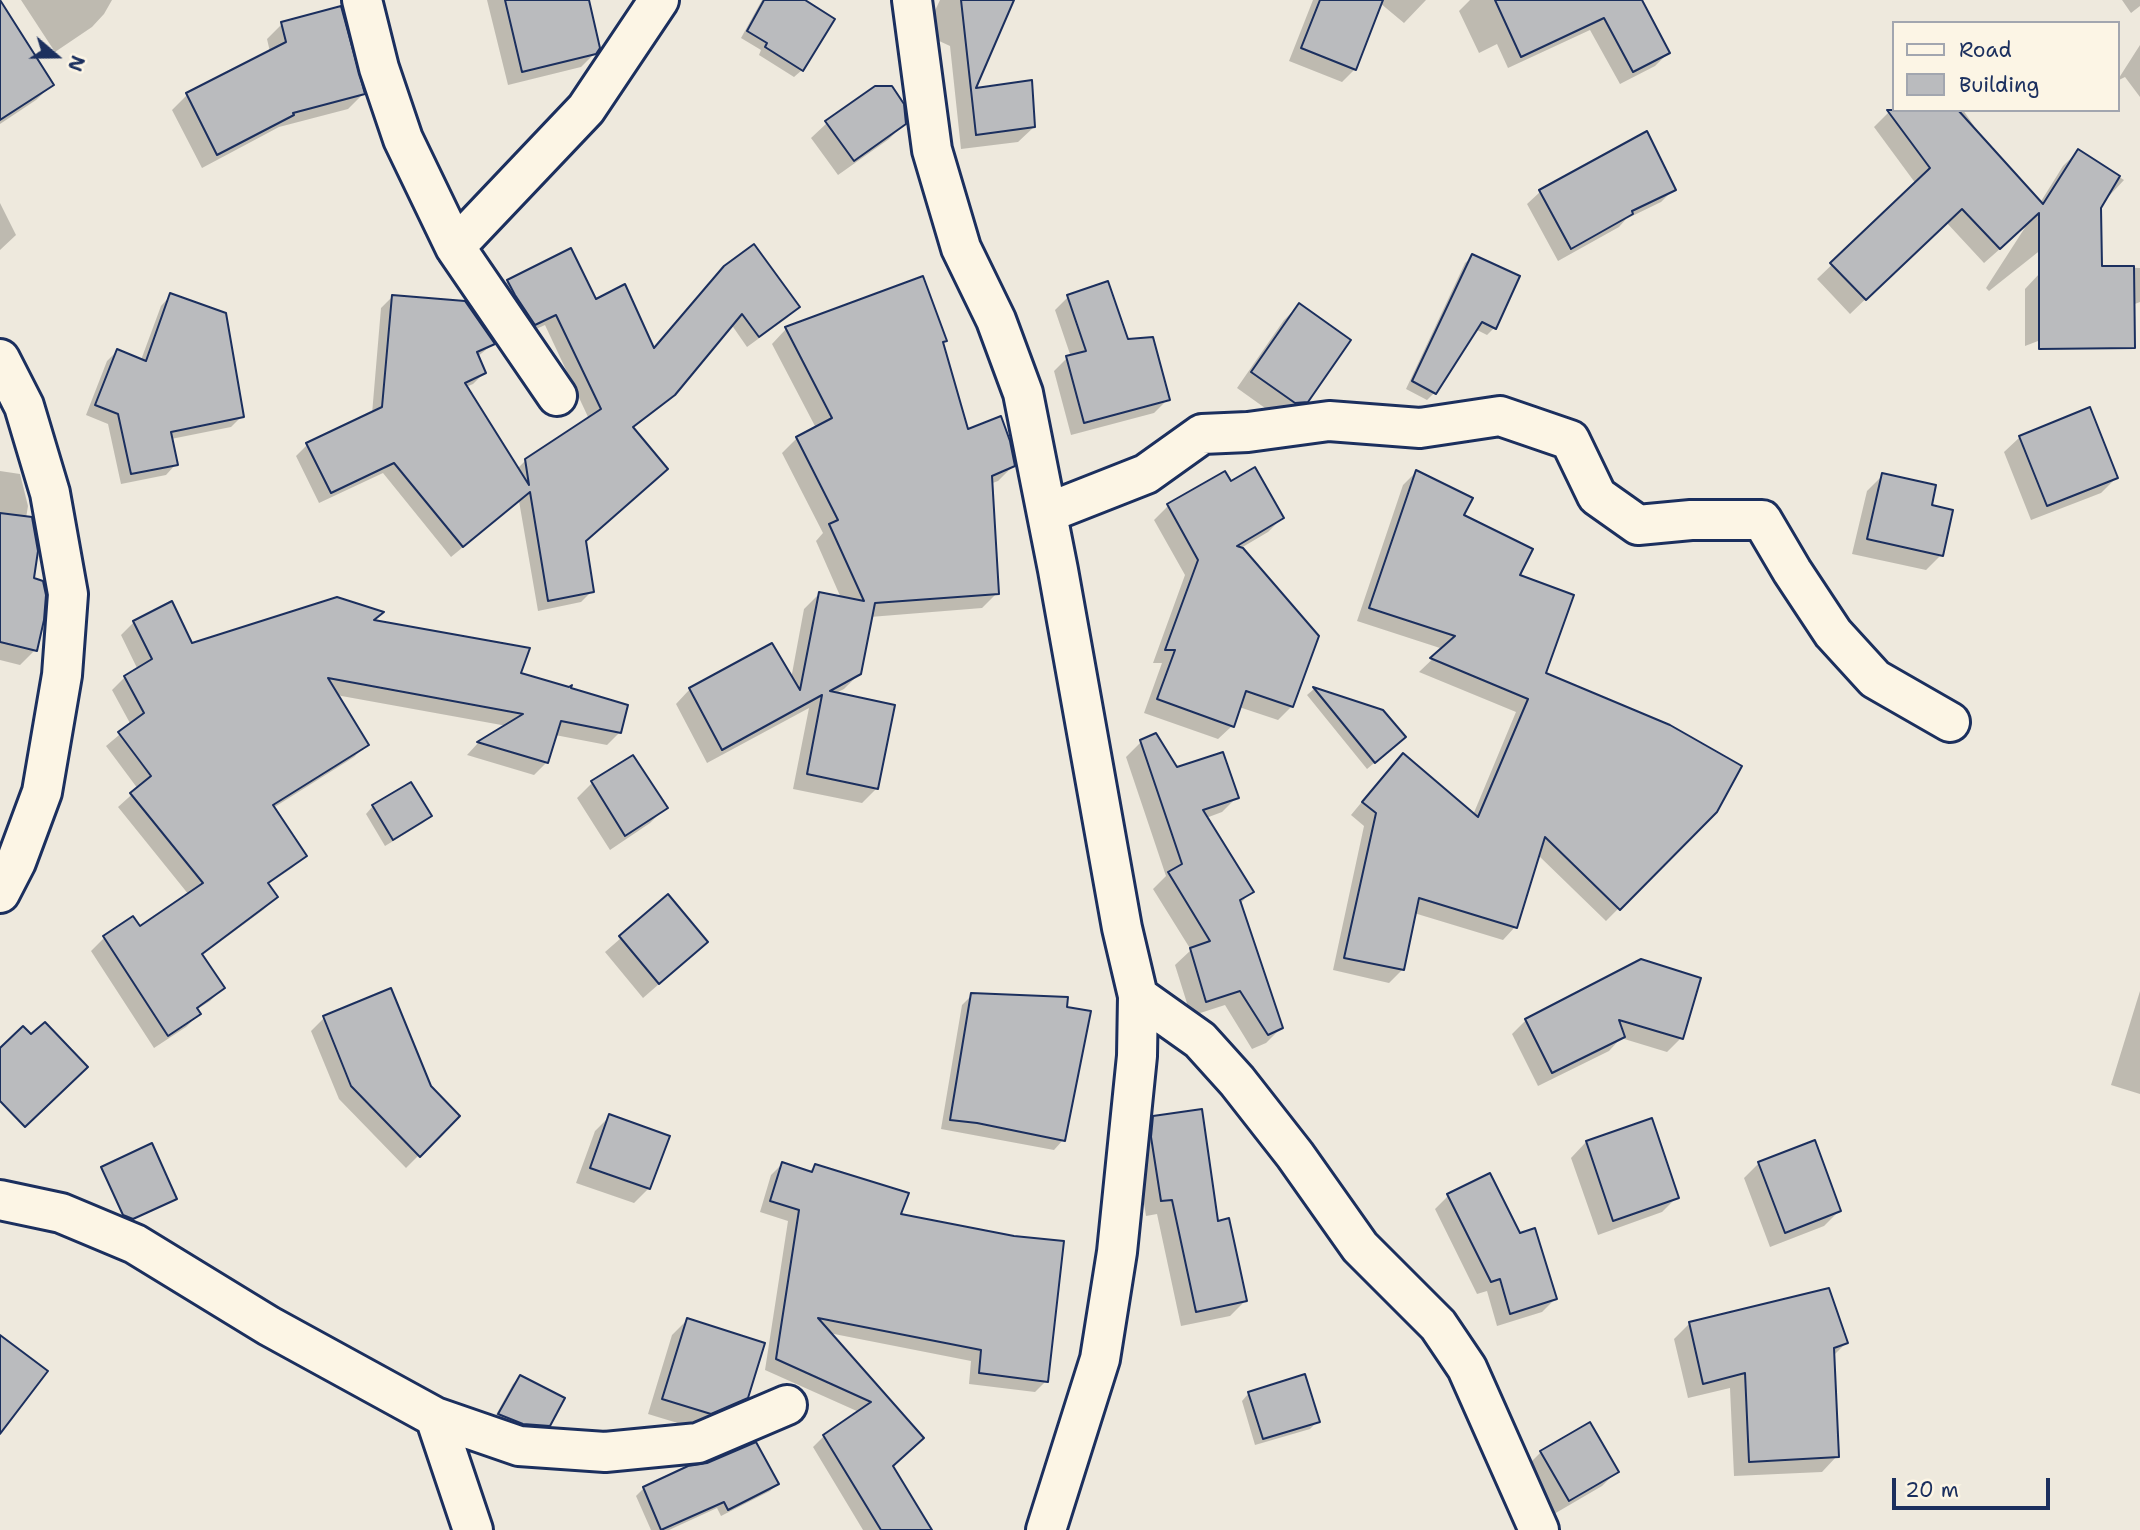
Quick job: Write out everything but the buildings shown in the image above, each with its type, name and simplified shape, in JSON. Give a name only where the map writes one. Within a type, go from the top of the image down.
[{"type":"street","points":[[362,0],[379,68],[403,139],[455,247],[557,396]]},
{"type":"street","points":[[455,247],[586,109],[659,0]]},
{"type":"street","points":[[912,0],[932,150],[961,248],[996,320],[1023,393],[1122,928],[1138,996],[1137,1056],[1117,1252],[1100,1359],[1046,1530]]},
{"type":"street","points":[[0,359],[24,406],[50,493],[68,594],[62,675],[42,792],[16,862],[0,893]]},
{"type":"street","points":[[1047,513],[1146,474],[1202,434],[1248,432],[1329,421],[1420,428],[1500,416],[1570,440],[1597,496],[1638,525],[1691,520],[1762,520],[1833,633],[1875,679],[1950,722]]},
{"type":"street","points":[[1138,996],[1200,1040],[1237,1081],[1295,1155],[1360,1247],[1438,1325],[1467,1368],[1539,1530]]},
{"type":"street","points":[[0,1200],[61,1213],[135,1244],[269,1326],[435,1417],[519,1446],[606,1452],[698,1443],[787,1405]]},
{"type":"street","points":[[435,1417],[473,1530]]}]
